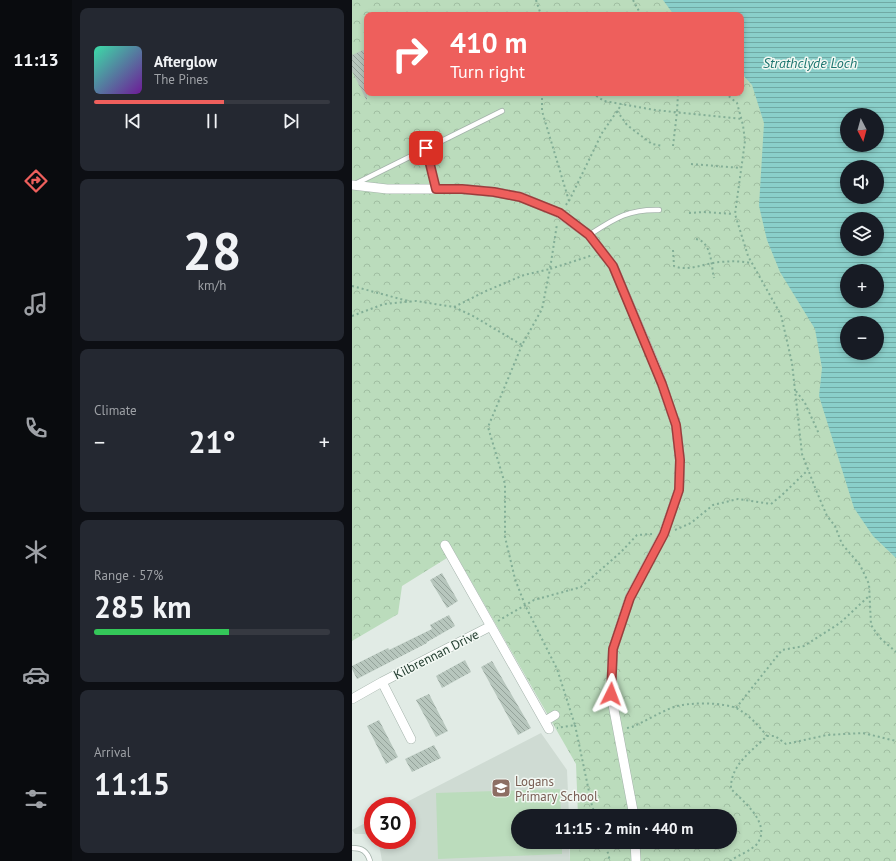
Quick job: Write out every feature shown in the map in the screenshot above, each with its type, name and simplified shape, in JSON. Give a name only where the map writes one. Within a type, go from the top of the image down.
[{"type":"street","points":[[352,185],[387,189],[462,189],[494,192],[520,197],[560,213],[589,235],[613,266],[657,370],[676,425],[680,460],[679,490],[664,534],[630,598],[613,649],[611,694],[633,809]]},
{"type":"street","name":"Kilbrennan Drive","points":[[444,545],[547,725]]},
{"type":"street","name":"Kilbrennan Drive","points":[[352,699],[490,626]]},
{"type":"street","name":"Kilbrennan Drive","points":[[382,682],[411,739]]},
{"type":"street","points":[[547,725],[555,715]]},
{"type":"street","points":[[636,849],[636,861]]},
{"type":"lane","points":[[352,185],[502,111]]},
{"type":"lane","points":[[426,148],[436,189]]},
{"type":"lane","points":[[589,235],[632,211],[659,210]]},
{"type":"lane","points":[[352,848],[363,850],[367,854],[370,861]]},
{"type":"path","points":[[536,0],[540,12]]},
{"type":"path","points":[[633,0],[639,12]]},
{"type":"path","points":[[542,96],[542,111],[569,201]]},
{"type":"path","points":[[596,96],[604,101],[622,104],[742,119]]},
{"type":"path","points":[[673,146],[678,96]]},
{"type":"path","points":[[729,96],[737,103],[742,119],[745,141],[734,214],[748,256],[781,315],[792,363],[802,454],[827,516],[835,526],[842,544],[860,565],[869,584],[871,625],[879,636],[896,652]]},
{"type":"path","points":[[593,809],[575,725],[557,669],[525,605],[515,579],[505,537],[505,484],[488,427],[522,345],[542,309],[560,213],[569,201],[602,133],[622,104]]},
{"type":"path","points":[[618,111],[627,125],[652,144],[663,146]]},
{"type":"path","points":[[691,164],[741,168]]},
{"type":"path","points":[[689,213],[704,212],[734,214]]},
{"type":"path","points":[[696,238],[705,243],[712,263],[714,278]]},
{"type":"path","points":[[673,250],[674,266],[681,269],[712,263],[738,261],[752,263]]},
{"type":"path","points":[[454,308],[486,291],[524,275],[550,269],[602,252]]},
{"type":"path","points":[[352,286],[410,301]]},
{"type":"path","points":[[352,316],[384,304],[416,301],[454,308],[473,316],[522,345]]},
{"type":"path","points":[[795,390],[805,403],[819,434]]},
{"type":"path","points":[[736,708],[782,650],[804,646],[840,623],[869,596]]},
{"type":"path","points":[[618,729],[632,728],[674,707],[698,703],[736,708],[754,720],[767,736]]},
{"type":"path","points":[[547,725],[575,725]]},
{"type":"path","points":[[730,861],[756,845],[761,836],[756,814],[731,789],[731,780],[742,759],[767,736],[775,736],[786,744],[826,735],[863,733],[896,741]]},
{"type":"path","points":[[607,849],[610,861]]},
{"type":"shaded area","name":"Logans Primary School","points":[[541,733],[567,770],[569,809],[511,809],[511,849],[569,849],[570,861],[382,861],[380,849],[416,849],[416,797]]},
{"type":"shaded area","points":[[364,824],[364,834],[355,834],[352,830]]},
{"type":"green space","points":[[352,0],[896,0],[896,861],[580,861],[579,849],[737,849],[737,809],[578,809],[576,764],[455,553],[402,586],[398,614],[352,641]]},
{"type":"green space","points":[[560,789],[561,809],[511,809],[511,849],[562,849],[562,854],[438,859],[436,793]]},
{"type":"green space","points":[[570,849],[607,849],[607,861],[570,861]]},
{"type":"water","name":"Strathclyde Loch","points":[[663,0],[896,0],[896,558],[873,536],[854,508],[819,396],[822,368],[815,329],[780,272],[767,240],[759,206],[764,123],[752,85],[744,76],[744,12],[672,12]]},
{"type":"building","points":[[363,50],[364,52],[364,95],[352,71],[352,55]]},
{"type":"building","points":[[442,573],[458,601],[447,608],[430,580]]},
{"type":"building","points":[[449,615],[455,626],[427,643],[357,679],[352,666],[388,648],[389,650],[432,629],[430,625]]},
{"type":"building","points":[[465,660],[471,672],[442,688],[436,676]]},
{"type":"building","points":[[492,661],[531,728],[518,735],[481,667]]},
{"type":"building","points":[[429,694],[448,731],[436,737],[416,700]]},
{"type":"building","points":[[379,720],[398,757],[386,764],[367,726]]},
{"type":"building","points":[[434,745],[441,758],[412,772],[405,759]]},
{"type":"place","name":"Logans Primary School","points":[[501,788]]},
{"type":"route","points":[[426,148],[436,189],[462,189],[494,192],[520,197],[560,213],[589,235],[613,266],[657,370],[676,425],[680,460],[679,490],[664,534],[630,598],[613,649],[611,694]]}]
